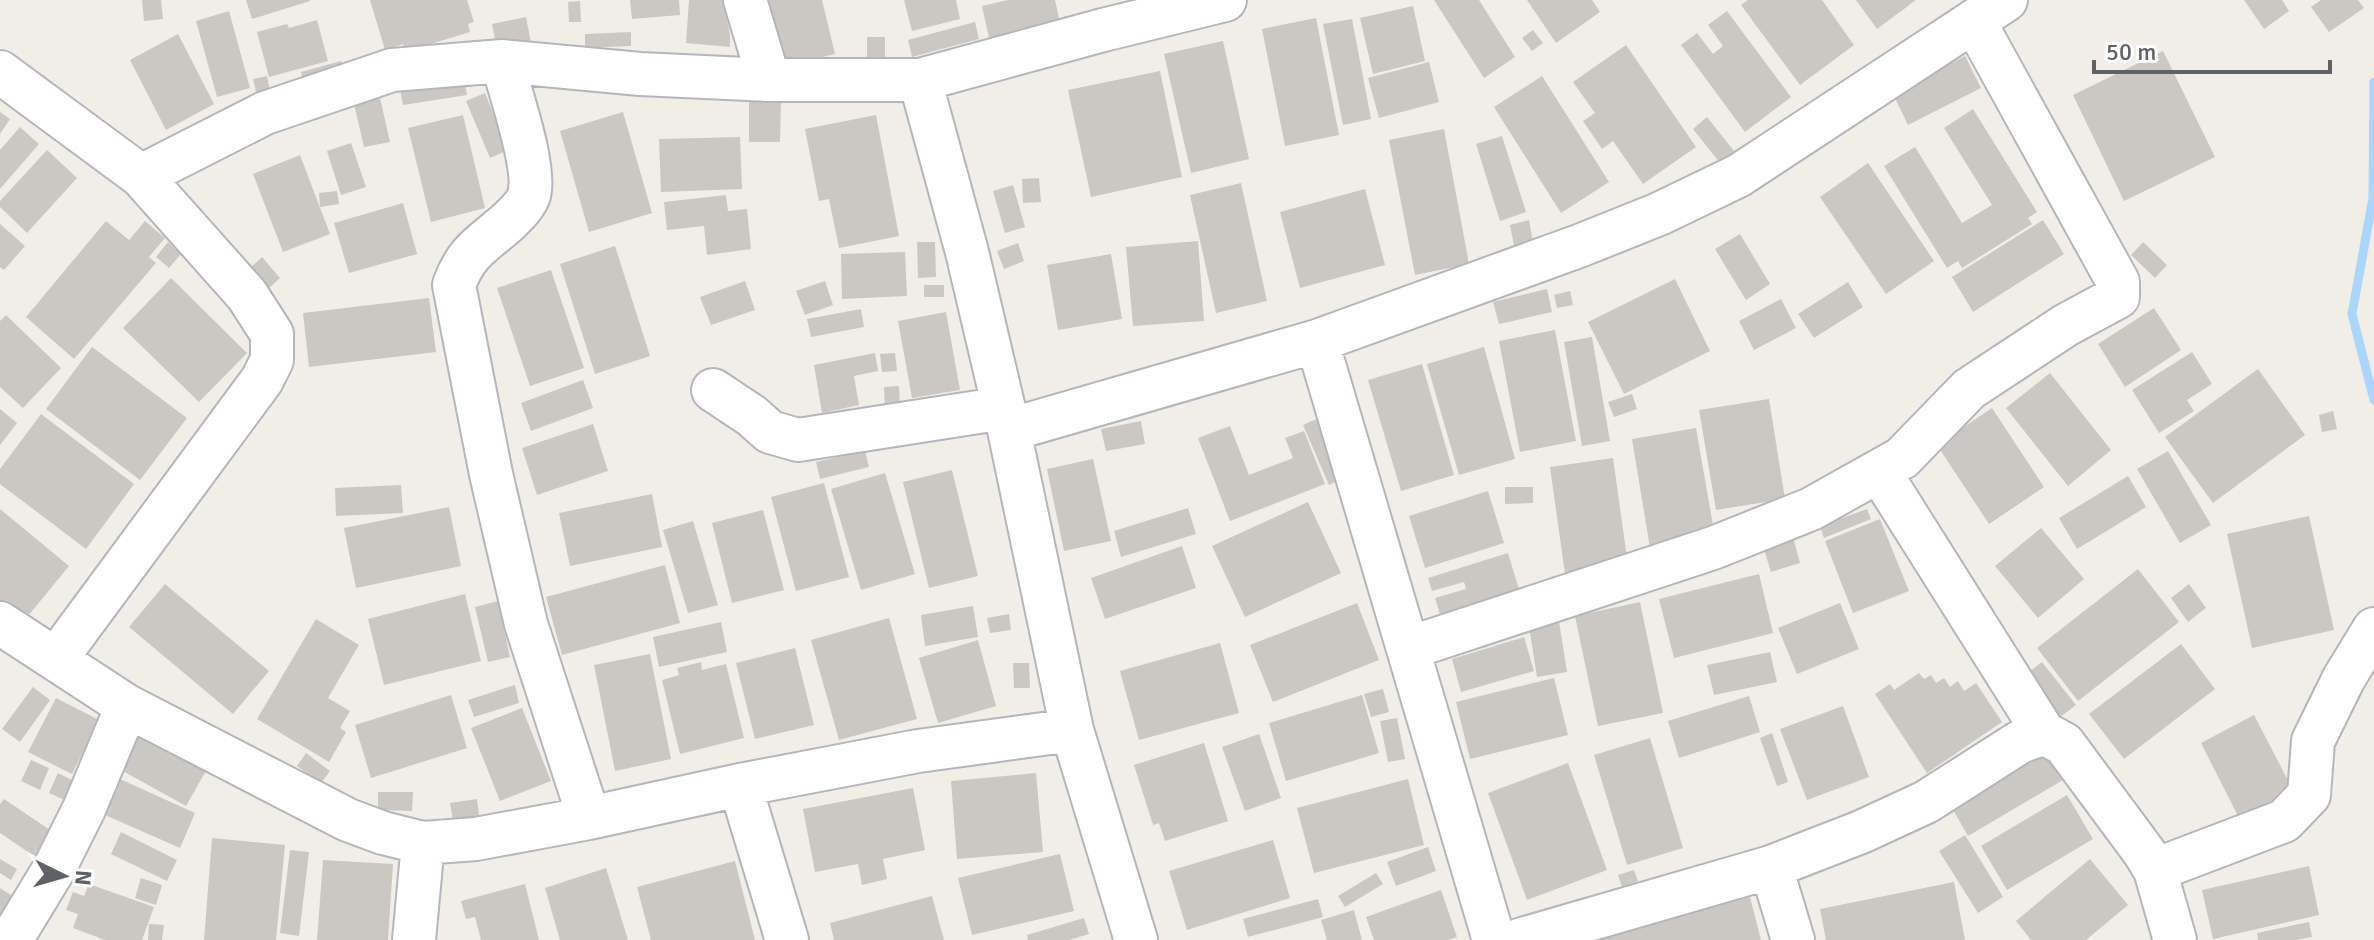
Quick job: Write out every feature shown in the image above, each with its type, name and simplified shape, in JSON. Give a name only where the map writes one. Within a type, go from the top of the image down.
[{"type":"street","points":[[745,0],[769,80]]},
{"type":"street","points":[[141,176],[265,113],[392,70],[502,61],[640,74],[769,80],[920,80],[1098,15],[1225,0]]},
{"type":"street","points":[[713,390],[770,432],[798,440],[1006,419],[1317,341],[1579,246],[1659,214],[1738,176],[1990,11],[2118,282],[2118,297],[2066,325],[1969,389],[1902,458],[1811,509],[1713,548],[1409,648]]},
{"type":"street","points":[[502,61],[530,166],[529,197],[511,219],[473,250],[462,264],[454,285],[491,474],[526,624],[589,818]]},
{"type":"street","points":[[0,72],[141,176],[208,249],[262,315],[272,334],[272,360],[262,380],[56,659]]},
{"type":"street","points":[[920,80],[967,252],[1072,730],[1136,940]]},
{"type":"street","points":[[1317,341],[1494,940]]},
{"type":"street","points":[[1879,471],[2044,733],[2064,744],[2155,870],[2175,940]]},
{"type":"street","points":[[0,623],[127,706],[348,820],[423,843],[476,839],[589,818],[918,751],[1072,730]]},
{"type":"street","points":[[2155,870],[2284,821],[2309,795],[2313,741],[2344,678],[2374,629]]},
{"type":"street","points":[[11,940],[54,869],[84,809],[127,706]]},
{"type":"street","points":[[1519,940],[1771,867],[1861,832],[1926,802],[2020,742],[2044,733]]},
{"type":"street","points":[[740,785],[787,940]]},
{"type":"street","points":[[414,940],[423,843]]},
{"type":"street","points":[[1771,867],[1793,940]]},
{"type":"building","points":[[142,0],[161,0],[163,19],[144,21]]},
{"type":"building","points":[[246,0],[310,0],[310,1],[252,19]]},
{"type":"building","points":[[370,0],[467,0],[474,22],[468,24],[470,32],[405,52],[403,44],[385,50]]},
{"type":"building","points":[[630,0],[679,0],[680,15],[632,19]]},
{"type":"building","points":[[689,0],[723,0],[730,47],[686,43]]},
{"type":"building","points":[[763,0],[822,0],[835,54],[779,67]]},
{"type":"building","points":[[904,0],[956,0],[960,19],[912,31]]},
{"type":"building","points":[[1008,0],[1055,0],[1060,22],[989,38],[982,6]]},
{"type":"building","points":[[1434,0],[1479,0],[1515,57],[1484,78]]},
{"type":"building","points":[[1527,0],[1592,0],[1600,12],[1556,43]]},
{"type":"building","points":[[1748,0],[1822,0],[1854,45],[1800,85],[1741,5]]},
{"type":"building","points":[[1856,0],[1916,0],[1877,29]]},
{"type":"building","points":[[2244,0],[2282,0],[2289,11],[2264,29]]},
{"type":"building","points":[[2321,0],[2358,0],[2364,8],[2329,32],[2311,7]]},
{"type":"building","points":[[580,1],[581,22],[569,22],[568,2]]},
{"type":"building","points":[[1413,6],[1425,61],[1373,74],[1360,18]]},
{"type":"building","points":[[229,11],[250,88],[217,97],[196,21]]},
{"type":"building","points":[[1727,11],[1791,97],[1745,132],[1681,45],[1697,33],[1713,54],[1723,46],[1708,25]]},
{"type":"building","points":[[526,17],[531,43],[497,49],[492,24]]},
{"type":"building","points":[[1316,18],[1339,135],[1285,146],[1262,29]]},
{"type":"building","points":[[1352,19],[1371,119],[1343,125],[1323,24]]},
{"type":"building","points":[[317,20],[328,61],[269,77],[257,32]]},
{"type":"building","points":[[975,22],[979,39],[912,57],[908,40]]},
{"type":"building","points":[[1533,30],[1543,43],[1532,51],[1522,38]]},
{"type":"building","points":[[631,32],[631,46],[585,48],[585,34]]},
{"type":"building","points":[[178,34],[214,104],[166,130],[130,60]]},
{"type":"building","points":[[867,37],[885,37],[885,61],[867,61]]},
{"type":"building","points":[[1223,41],[1249,159],[1191,173],[1164,54]]},
{"type":"building","points":[[1626,45],[1696,147],[1643,184],[1613,141],[1602,149],[1583,121],[1595,113],[1573,82]]},
{"type":"building","points":[[2163,51],[2215,157],[2124,201],[2073,95]]},
{"type":"building","points":[[1965,56],[1981,88],[1908,125],[1893,94]]},
{"type":"building","points":[[341,61],[345,79],[306,90],[301,72]]},
{"type":"building","points":[[1429,62],[1439,102],[1379,118],[1368,78]]},
{"type":"building","points":[[1160,71],[1182,177],[1091,197],[1068,90]]},
{"type":"building","points":[[267,76],[272,101],[259,104],[253,79]]},
{"type":"building","points":[[1542,76],[1609,182],[1561,213],[1494,107]]},
{"type":"building","points":[[464,79],[467,95],[403,105],[400,89]]},
{"type":"building","points":[[485,93],[508,150],[490,158],[466,101]]},
{"type":"building","points":[[380,98],[390,142],[364,147],[354,104]]},
{"type":"building","points":[[749,99],[781,100],[780,142],[749,142]]},
{"type":"building","points":[[1973,109],[2037,212],[2028,218],[2032,224],[1962,268],[1958,261],[1947,268],[1884,166],[1915,147],[1962,223],[1992,205],[1944,128]]},
{"type":"building","points":[[0,112],[10,119],[0,134]]},
{"type":"building","points":[[623,112],[652,213],[589,232],[560,131]]},
{"type":"building","points":[[463,115],[485,208],[431,222],[408,128]]},
{"type":"building","points":[[876,115],[899,236],[839,248],[829,199],[819,201],[805,129]]},
{"type":"building","points":[[1707,117],[1734,151],[1720,163],[1693,129]]},
{"type":"building","points":[[20,127],[39,144],[0,189],[0,150]]},
{"type":"building","points":[[1444,129],[1469,264],[1415,275],[1389,140]]},
{"type":"building","points":[[1502,136],[1526,212],[1500,221],[1476,144]]},
{"type":"building","points":[[740,137],[742,189],[661,192],[659,139]]},
{"type":"building","points":[[351,143],[366,187],[341,195],[327,151]]},
{"type":"building","points":[[47,150],[77,178],[27,233],[0,207],[0,201]]},
{"type":"building","points":[[300,155],[330,234],[283,252],[253,174]]},
{"type":"building","points":[[1868,163],[1934,261],[1886,294],[1820,197]]},
{"type":"building","points":[[1039,178],[1041,202],[1023,203],[1022,179]]},
{"type":"building","points":[[1241,183],[1267,301],[1216,313],[1190,195]]},
{"type":"building","points":[[1013,185],[1025,227],[1005,233],[993,191]]},
{"type":"building","points":[[1365,189],[1385,265],[1300,288],[1280,212]]},
{"type":"building","points":[[337,191],[339,204],[320,207],[319,193]]},
{"type":"building","points":[[726,195],[728,211],[747,209],[751,249],[707,255],[704,226],[667,230],[664,202]]},
{"type":"building","points":[[403,203],[417,254],[349,273],[334,223]]},
{"type":"building","points":[[1529,220],[1533,242],[1514,246],[1510,225]]},
{"type":"building","points":[[2043,220],[2064,254],[1973,312],[1952,277]]},
{"type":"building","points":[[106,221],[129,240],[145,221],[165,238],[149,257],[156,263],[74,359],[26,317]]},
{"type":"building","points":[[0,224],[25,246],[4,270],[0,267]]},
{"type":"building","points":[[1740,234],[1770,284],[1746,300],[1715,249]]},
{"type":"building","points":[[1198,241],[1204,321],[1133,326],[1126,247]]},
{"type":"building","points":[[168,242],[181,254],[169,268],[156,257]]},
{"type":"building","points":[[917,242],[935,242],[936,277],[918,278]]},
{"type":"building","points":[[2143,242],[2167,265],[2155,278],[2131,255]]},
{"type":"building","points":[[1018,243],[1024,261],[1004,269],[997,251]]},
{"type":"building","points":[[615,246],[650,356],[595,374],[560,264]]},
{"type":"building","points":[[905,252],[907,296],[842,299],[841,254]]},
{"type":"building","points":[[1111,254],[1122,319],[1058,330],[1047,265]]},
{"type":"building","points":[[262,257],[280,278],[265,292],[247,271]]},
{"type":"building","points":[[551,270],[584,368],[530,386],[497,288]]},
{"type":"building","points":[[171,278],[247,353],[199,402],[123,328]]},
{"type":"building","points":[[1675,279],[1710,351],[1624,394],[1588,322]]},
{"type":"building","points":[[745,281],[755,310],[711,325],[700,297]]},
{"type":"building","points":[[825,281],[833,305],[805,315],[796,291]]},
{"type":"building","points":[[1848,282],[1863,307],[1814,338],[1798,314]]},
{"type":"building","points":[[924,285],[944,285],[944,297],[924,297]]},
{"type":"building","points":[[1547,289],[1552,312],[1499,324],[1493,302]]},
{"type":"building","points":[[1570,291],[1573,305],[1557,308],[1554,295]]},
{"type":"building","points":[[429,298],[436,352],[309,367],[303,313]]},
{"type":"building","points":[[1781,299],[1796,328],[1754,350],[1739,321]]},
{"type":"building","points":[[2154,308],[2181,350],[2125,387],[2098,344]]},
{"type":"building","points":[[861,309],[864,327],[811,337],[807,319]]},
{"type":"building","points":[[946,312],[960,390],[912,398],[898,321]]},
{"type":"building","points":[[6,315],[61,368],[23,408],[0,387],[0,321]]},
{"type":"building","points":[[1555,330],[1576,441],[1520,452],[1499,341]]},
{"type":"building","points":[[1592,337],[1610,441],[1582,446],[1564,342]]},
{"type":"building","points":[[92,347],[187,418],[140,480],[46,409]]},
{"type":"building","points":[[1484,347],[1515,459],[1459,475],[1427,364]]},
{"type":"building","points":[[2192,352],[2212,384],[2187,400],[2194,411],[2159,433],[2132,390]]},
{"type":"building","points":[[875,353],[878,371],[854,376],[859,405],[822,413],[814,365]]},
{"type":"building","points":[[895,353],[897,371],[882,372],[880,354]]},
{"type":"building","points":[[1422,364],[1454,475],[1401,491],[1368,380]]},
{"type":"building","points":[[2258,369],[2305,435],[2213,503],[2165,437]]},
{"type":"building","points":[[2050,373],[2111,450],[2068,486],[2006,408]]},
{"type":"building","points":[[583,380],[593,408],[531,431],[521,403]]},
{"type":"building","points":[[899,386],[900,410],[885,411],[884,387]]},
{"type":"building","points":[[1632,394],[1637,409],[1614,417],[1608,402]]},
{"type":"building","points":[[1769,399],[1785,499],[1716,510],[1699,410]]},
{"type":"building","points":[[1992,408],[2044,487],[1989,524],[1937,445]]},
{"type":"building","points":[[0,409],[17,423],[0,445]]},
{"type":"building","points":[[2333,411],[2337,429],[2322,432],[2319,415]]},
{"type":"building","points":[[41,414],[134,484],[86,549],[0,484],[0,469]]},
{"type":"building","points":[[1323,416],[1349,476],[1329,485],[1303,425]]},
{"type":"building","points":[[1141,421],[1145,444],[1106,451],[1101,429]]},
{"type":"building","points":[[593,424],[608,471],[537,495],[522,448]]},
{"type":"building","points":[[1230,426],[1249,475],[1293,458],[1285,438],[1304,431],[1325,484],[1230,521],[1198,438]]},
{"type":"building","points":[[1696,428],[1715,537],[1650,548],[1632,439]]},
{"type":"building","points":[[865,451],[869,467],[820,479],[816,462]]},
{"type":"building","points":[[2168,451],[2211,525],[2180,543],[2137,469]]},
{"type":"building","points":[[1613,458],[1628,565],[1565,574],[1550,467]]},
{"type":"building","points":[[1093,459],[1111,541],[1064,551],[1047,469]]},
{"type":"building","points":[[952,470],[978,576],[929,588],[903,482]]},
{"type":"building","points":[[885,473],[915,574],[861,590],[831,489]]},
{"type":"building","points":[[2128,476],[2146,507],[2077,549],[2059,518]]},
{"type":"building","points":[[824,483],[849,577],[796,591],[771,497]]},
{"type":"building","points":[[401,485],[403,513],[336,516],[335,488]]},
{"type":"building","points":[[1505,487],[1533,487],[1533,503],[1505,504]]},
{"type":"building","points":[[1488,491],[1504,543],[1425,568],[1409,516]]},
{"type":"building","points":[[652,494],[662,547],[570,566],[559,513]]},
{"type":"building","points":[[1308,502],[1341,573],[1245,617],[1212,546]]},
{"type":"building","points":[[449,507],[461,566],[356,588],[344,528]]},
{"type":"building","points":[[1188,508],[1196,534],[1121,557],[1114,531]]},
{"type":"building","points":[[0,509],[69,566],[19,627],[0,611]]},
{"type":"building","points":[[1867,509],[1871,519],[1824,538],[1820,526]]},
{"type":"building","points":[[763,510],[784,590],[732,603],[712,523]]},
{"type":"building","points":[[2309,516],[2334,630],[2252,648],[2227,534]]},
{"type":"building","points":[[1880,519],[1909,591],[1853,613],[1825,541]]},
{"type":"building","points":[[693,521],[718,605],[688,613],[663,530]]},
{"type":"building","points":[[2041,528],[2084,579],[2038,618],[1995,566]]},
{"type":"building","points":[[1793,537],[1800,563],[1771,572],[1763,546]]},
{"type":"building","points":[[1182,546],[1196,588],[1105,619],[1091,578]]},
{"type":"building","points":[[1508,553],[1525,609],[1446,634],[1435,598],[1466,589],[1464,582],[1432,591],[1428,578]]},
{"type":"building","points":[[665,565],[680,623],[562,655],[546,597]]},
{"type":"building","points":[[2138,569],[2179,622],[2078,701],[2037,648]]},
{"type":"building","points":[[1759,574],[1773,633],[1674,658],[1659,599]]},
{"type":"building","points":[[165,584],[269,671],[233,714],[129,627]]},
{"type":"building","points":[[2189,584],[2206,608],[2188,622],[2171,598]]},
{"type":"building","points":[[465,594],[481,661],[384,685],[368,619]]},
{"type":"building","points":[[498,601],[510,657],[488,662],[475,607]]},
{"type":"building","points":[[1640,602],[1663,713],[1598,726],[1575,616]]},
{"type":"building","points":[[1357,603],[1379,660],[1273,702],[1250,645]]},
{"type":"building","points":[[1840,603],[1859,649],[1797,674],[1778,628]]},
{"type":"building","points":[[973,606],[978,637],[925,646],[921,615]]},
{"type":"building","points":[[1009,614],[1011,630],[990,633],[987,618]]},
{"type":"building","points":[[1558,615],[1567,672],[1537,677],[1528,620]]},
{"type":"building","points":[[889,618],[917,719],[839,740],[811,640]]},
{"type":"building","points":[[316,619],[359,645],[328,698],[350,711],[340,728],[346,732],[329,762],[257,719]]},
{"type":"building","points":[[721,622],[727,652],[659,667],[653,637]]},
{"type":"building","points":[[1524,637],[1534,671],[1461,692],[1452,659]]},
{"type":"building","points":[[978,640],[996,706],[938,723],[919,658]]},
{"type":"building","points":[[1220,643],[1239,713],[1139,740],[1120,671]]},
{"type":"building","points":[[2181,644],[2215,689],[2124,759],[2089,714]]},
{"type":"building","points":[[795,648],[814,725],[755,739],[736,663]]},
{"type":"building","points":[[1770,652],[1777,682],[1714,695],[1707,665]]},
{"type":"building","points":[[650,654],[671,759],[615,771],[594,665]]},
{"type":"building","points":[[701,662],[702,670],[726,664],[744,738],[680,754],[662,680],[679,675],[677,668]]},
{"type":"building","points":[[2042,662],[2076,705],[2060,717],[2028,673]]},
{"type":"building","points":[[1013,663],[1029,663],[1030,688],[1014,688]]},
{"type":"building","points":[[1919,673],[1924,679],[1931,675],[1936,683],[1944,678],[1950,687],[1958,681],[1964,691],[1976,683],[2002,722],[1927,773],[1875,694],[1890,684],[1894,690]]},
{"type":"building","points":[[1554,678],[1568,735],[1470,759],[1456,702]]},
{"type":"building","points":[[515,685],[519,703],[474,717],[468,700]]},
{"type":"building","points":[[33,687],[50,700],[20,742],[2,729]]},
{"type":"building","points":[[1383,689],[1389,712],[1371,717],[1364,694]]},
{"type":"building","points":[[451,695],[467,748],[371,778],[355,725]]},
{"type":"building","points":[[1362,695],[1379,753],[1286,781],[1269,723]]},
{"type":"building","points":[[1749,696],[1760,732],[1679,758],[1668,721]]},
{"type":"building","points":[[56,698],[99,720],[72,774],[28,752]]},
{"type":"building","points":[[1843,706],[1869,777],[1807,800],[1780,729]]},
{"type":"building","points":[[522,708],[551,781],[500,801],[471,728]]},
{"type":"building","points":[[2254,715],[2293,790],[2239,818],[2201,743]]},
{"type":"building","points":[[1397,718],[1405,759],[1388,762],[1380,721]]},
{"type":"building","points":[[132,728],[207,769],[186,806],[112,765]]},
{"type":"building","points":[[1772,733],[1788,782],[1777,786],[1760,738]]},
{"type":"building","points":[[1259,734],[1281,798],[1245,811],[1222,747]]},
{"type":"building","points":[[1650,738],[1683,848],[1627,865],[1594,755]]},
{"type":"building","points":[[1204,743],[1228,821],[1165,841],[1159,823],[1153,825],[1134,765]]},
{"type":"building","points":[[306,753],[330,771],[321,783],[297,766]]},
{"type":"building","points":[[2047,753],[2063,780],[1968,836],[1952,808]]},
{"type":"building","points":[[31,760],[49,768],[40,790],[21,781]]},
{"type":"building","points":[[1568,763],[1607,870],[1527,900],[1488,793]]},
{"type":"building","points":[[58,773],[76,782],[67,801],[49,793]]},
{"type":"building","points":[[1036,773],[1043,852],[957,859],[951,781]]},
{"type":"building","points":[[120,779],[195,813],[180,848],[105,815]]},
{"type":"building","points":[[1408,779],[1424,845],[1314,873],[1297,808]]},
{"type":"building","points":[[913,788],[925,850],[883,859],[887,879],[862,885],[858,864],[815,872],[803,809]]},
{"type":"building","points":[[378,792],[413,792],[412,811],[378,810]]},
{"type":"building","points":[[2067,795],[2093,839],[2007,890],[1981,846]]},
{"type":"building","points":[[4,799],[53,832],[37,858],[0,833],[0,804]]},
{"type":"building","points":[[477,799],[480,823],[454,826],[450,803]]},
{"type":"building","points":[[121,832],[177,860],[167,881],[111,854]]},
{"type":"building","points":[[1965,835],[2003,897],[1978,913],[1939,851]]},
{"type":"building","points":[[212,838],[285,845],[276,940],[204,940]]},
{"type":"building","points":[[1273,840],[1290,898],[1187,930],[1169,871]]},
{"type":"building","points":[[1428,847],[1436,871],[1396,886],[1387,862]]},
{"type":"building","points":[[290,850],[309,852],[299,936],[280,933]]},
{"type":"building","points":[[1060,854],[1074,911],[972,935],[958,878]]},
{"type":"building","points":[[0,859],[17,869],[11,880],[0,873]]},
{"type":"building","points":[[2090,859],[2128,905],[2086,940],[2031,940],[2016,921]]},
{"type":"building","points":[[323,860],[393,864],[388,940],[317,940]]},
{"type":"building","points":[[735,861],[755,940],[651,940],[637,887]]},
{"type":"building","points":[[2309,866],[2319,915],[2213,939],[2202,890]]},
{"type":"building","points":[[606,868],[628,940],[560,940],[545,888]]},
{"type":"building","points":[[1634,870],[1638,881],[1622,887],[1618,875]]},
{"type":"building","points":[[1376,873],[1383,884],[1345,907],[1338,896]]},
{"type":"building","points":[[141,878],[162,885],[156,905],[135,898]]},
{"type":"building","points":[[1954,882],[1965,940],[1826,940],[1820,909]]},
{"type":"building","points":[[89,884],[154,907],[142,940],[105,940],[73,928],[78,914],[66,910],[73,892],[84,896]]},
{"type":"building","points":[[525,884],[539,940],[481,940],[475,917],[466,919],[461,901]]},
{"type":"building","points":[[0,888],[13,896],[0,916]]},
{"type":"building","points":[[1441,890],[1457,937],[1448,940],[1374,940],[1366,917]]},
{"type":"building","points":[[932,896],[944,940],[834,940],[830,923]]},
{"type":"building","points":[[1750,897],[1761,940],[1588,940],[1588,939]]},
{"type":"building","points":[[1318,899],[1323,917],[1248,937],[1243,919]]},
{"type":"building","points":[[1354,910],[1362,940],[1327,940],[1321,920]]},
{"type":"building","points":[[1084,918],[1089,934],[1069,940],[1028,940],[1027,935]]},
{"type":"building","points":[[2309,922],[2312,937],[2258,940],[2257,933]]},
{"type":"building","points":[[149,924],[164,925],[162,940],[148,940]]},
{"type":"waterway","points":[[2374,82],[2373,198],[2352,314],[2374,400]]}]
